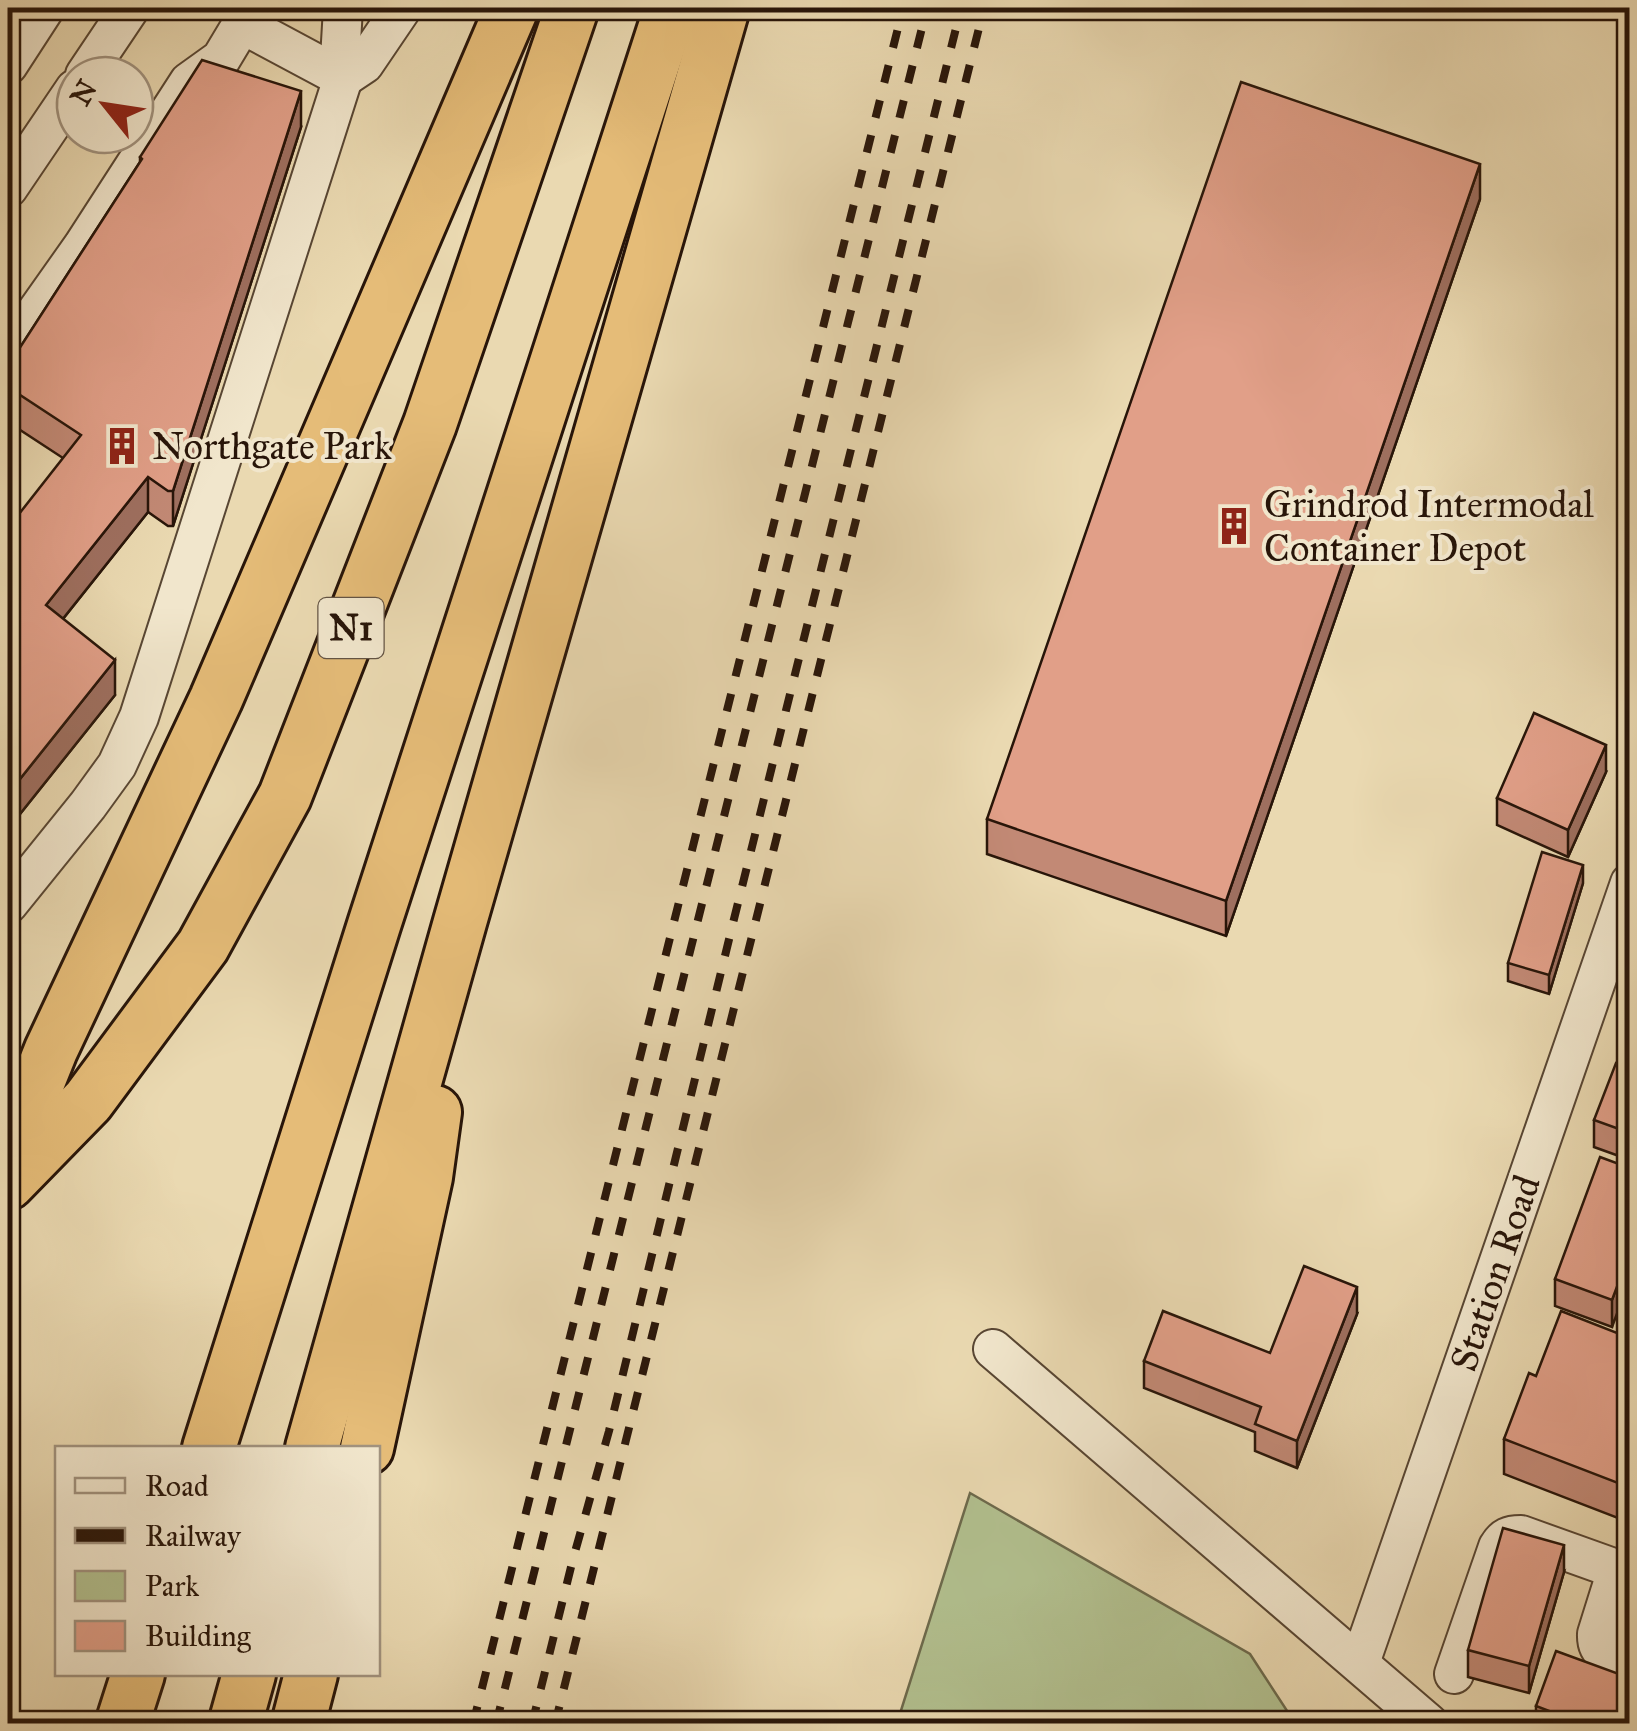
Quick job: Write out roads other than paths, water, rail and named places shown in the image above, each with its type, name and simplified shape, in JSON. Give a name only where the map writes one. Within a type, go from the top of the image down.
[{"type":"highway","points":[[8,1157],[51,1050],[216,699],[512,8]]},
{"type":"highway","name":"N1","points":[[8,1183],[88,1101],[204,946],[285,796],[430,424],[572,8]]},
{"type":"highway","points":[[210,1446],[671,8]]},
{"type":"highway","points":[[313,1446],[723,8]]},
{"type":"highway","points":[[367,1446],[426,1176],[460,922]]},
{"type":"highway","points":[[122,1724],[137,1676]]},
{"type":"highway","points":[[235,1724],[248,1676]]},
{"type":"highway","points":[[298,1724],[310,1676]]},
{"type":"street","points":[[8,65],[45,8]]},
{"type":"street","points":[[98,55],[130,8]]},
{"type":"street","points":[[8,904],[117,765],[139,717],[343,78],[343,8]]},
{"type":"street","points":[[343,78],[364,64],[402,8]]},
{"type":"street","points":[[8,352],[83,246],[189,82],[221,59],[247,16],[343,78]]},
{"type":"street","points":[[8,188],[55,119]]},
{"type":"street","name":"Station Road","points":[[1360,1662],[1630,883]]},
{"type":"street","points":[[994,1349],[1429,1724]]},
{"type":"street","points":[[1454,1674],[1498,1547],[1512,1535],[1623,1572],[1596,1643],[1608,1656],[1630,1663]]},
{"type":"railway","points":[[473,1724],[903,8]]},
{"type":"railway","points":[[496,1724],[927,8]]},
{"type":"railway","points":[[532,1724],[609,1431],[961,8]]},
{"type":"railway","points":[[555,1724],[984,8]]},
{"type":"place","name":"Northgate Park","points":[[122,446]]},
{"type":"place","name":"Grindrod Intermodal Container Depot","points":[[1234,526]]}]
